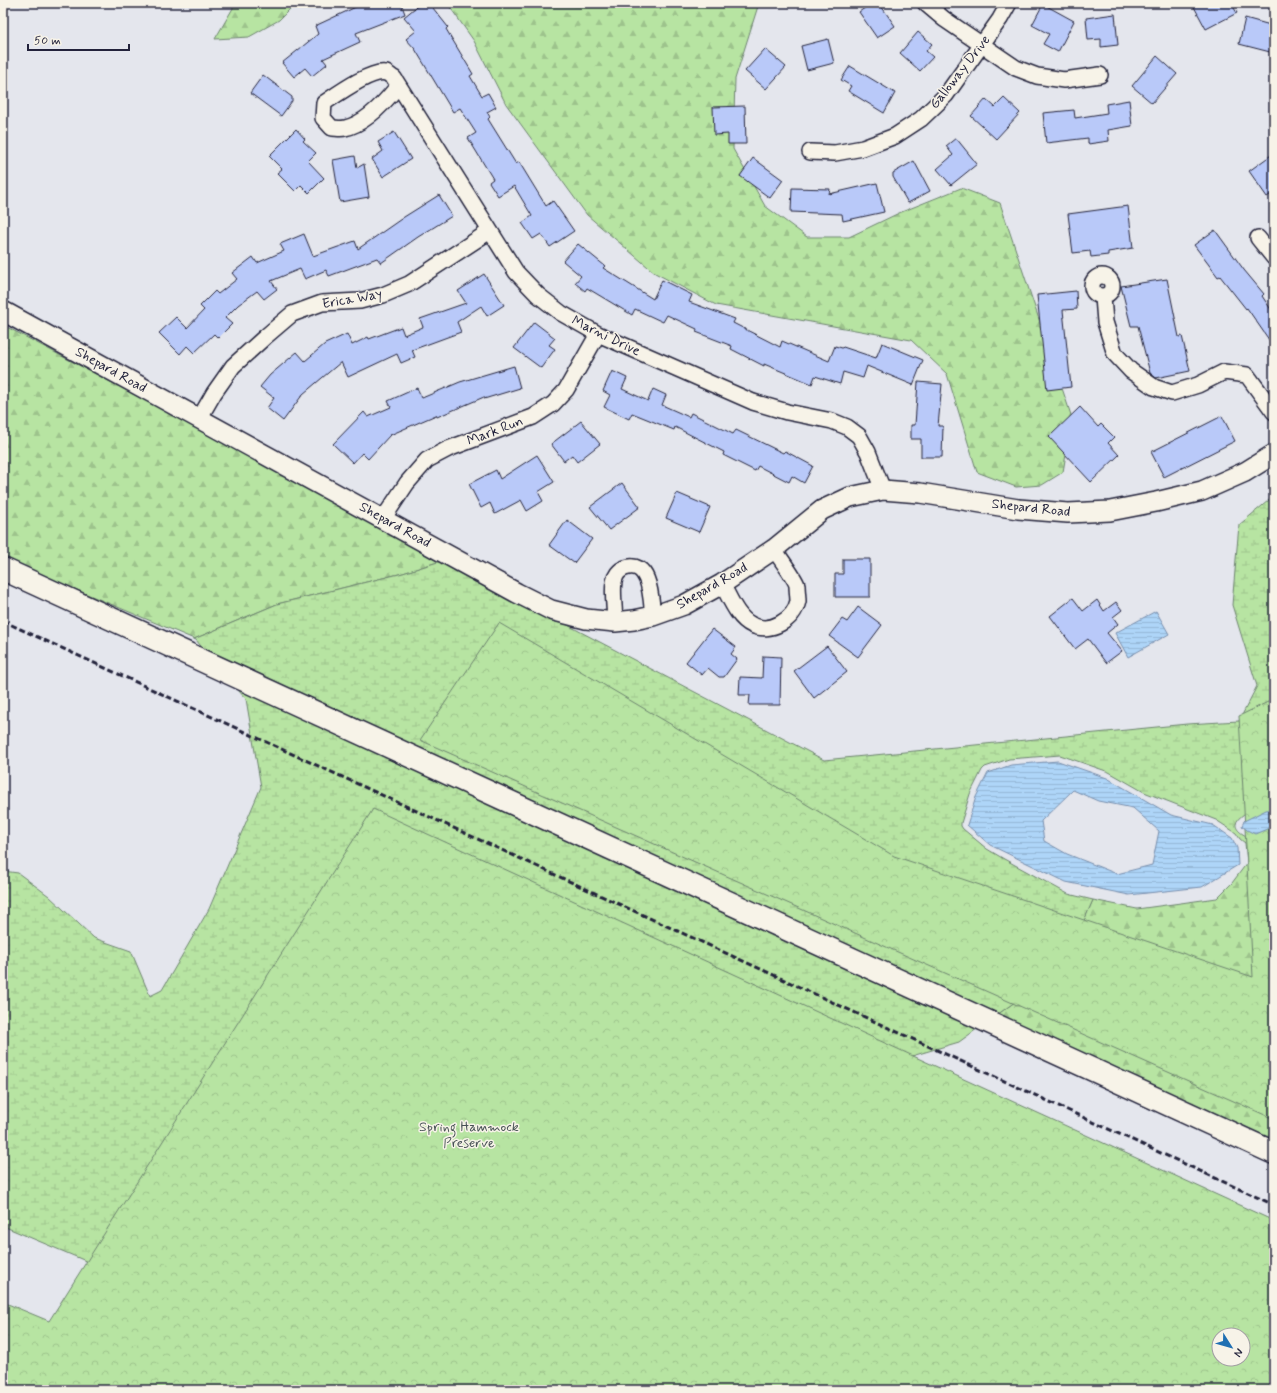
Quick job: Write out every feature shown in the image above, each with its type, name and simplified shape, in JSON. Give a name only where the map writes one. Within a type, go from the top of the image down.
[{"type":"main road","points":[[3,568],[1274,1153]]},
{"type":"street","points":[[925,3],[944,19],[1016,68],[1037,76],[1064,80],[1100,75]]},
{"type":"street","name":"Galloway Drive","points":[[810,152],[835,153],[863,148],[895,136],[921,119],[946,95],[1000,19],[1009,3]]},
{"type":"street","name":"Marni Drive","points":[[398,86],[379,108],[361,121],[346,128],[332,128],[322,118],[324,103],[372,74],[386,73],[394,78],[516,272],[538,295],[561,313],[598,334],[753,402],[787,412],[832,421],[847,427],[858,436],[868,452],[883,490]]},
{"type":"street","name":"Erica Way","points":[[200,419],[214,393],[233,366],[292,314],[322,303],[360,300],[383,295],[410,284],[490,232]]},
{"type":"street","points":[[1258,238],[1274,258]]},
{"type":"street","points":[[1103,296],[1105,322],[1115,354],[1131,371],[1154,387],[1172,393],[1198,385],[1224,372],[1247,375],[1274,412]]},
{"type":"street","name":"Shepard Road","points":[[3,311],[517,593],[551,610],[586,619],[615,622],[652,616],[684,605],[722,584],[774,549],[822,510],[850,497],[883,490],[920,493],[1018,509],[1068,513],[1110,511],[1202,491],[1245,472],[1274,454]]},
{"type":"street","name":"Mark Run","points":[[384,519],[407,483],[427,460],[448,449],[533,417],[553,404],[566,390],[598,334]]},
{"type":"street","points":[[722,584],[741,617],[752,626],[764,628],[779,625],[792,614],[798,601],[796,584],[774,549]]},
{"type":"street","points":[[615,622],[614,583],[617,575],[623,569],[631,566],[638,568],[644,573],[648,581],[652,616]]},
{"type":"green space","points":[[236,3],[296,3],[279,20],[249,37],[215,39]]},
{"type":"green space","points":[[447,3],[759,3],[735,79],[733,149],[765,206],[807,237],[849,237],[899,213],[961,188],[1000,203],[1072,418],[1063,472],[1042,485],[1016,487],[977,472],[947,374],[911,340],[716,305],[655,273],[587,215],[506,104],[474,41]]},
{"type":"green space","points":[[3,325],[444,560],[403,573],[277,604],[194,639],[3,559]]},
{"type":"green space","points":[[1274,496],[1274,803],[1255,808],[1240,817],[1236,823],[1237,828],[1243,834],[1256,840],[1247,863],[1245,843],[1236,833],[1216,820],[1144,792],[1109,772],[1060,755],[1009,759],[985,767],[970,794],[961,823],[963,829],[987,849],[1068,894],[1093,900],[1075,941],[1044,981],[994,1017],[209,656],[194,639],[277,604],[403,573],[444,560],[824,760],[1187,724],[1239,721],[1257,686],[1232,605],[1239,525]]},
{"type":"green space","points":[[499,623],[894,856],[1253,977],[1239,716],[1274,699],[1274,1119],[420,740]]},
{"type":"green space","points":[[230,681],[981,1026],[959,1042],[902,1059],[358,1376],[3,1226],[3,871],[18,873],[49,896],[94,938],[131,951],[150,996],[162,990],[209,909],[261,787],[246,699]]},
{"type":"green space","name":"Spring Hammock Preserve","points":[[373,809],[1274,1221],[1274,1390],[3,1390],[3,1302],[49,1321]]},
{"type":"green space","points":[[1247,863],[1274,888],[1274,1146],[994,1017],[1044,981],[1075,941],[1093,900],[1137,909],[1217,898],[1232,883]]},
{"type":"water","points":[[1156,611],[1169,634],[1128,657],[1115,633]]},
{"type":"water","points":[[1058,761],[1107,778],[1171,815],[1213,825],[1232,838],[1237,848],[1238,865],[1202,887],[1129,895],[1066,882],[990,845],[967,825],[976,797],[988,773],[1011,765]],"holes":[[[1073,790],[1098,801],[1133,808],[1159,831],[1152,865],[1117,874],[1067,854],[1044,841],[1041,821]]]},
{"type":"water","points":[[1274,809],[1274,824],[1267,829],[1255,834],[1242,826],[1244,821],[1266,810]]},
{"type":"building","points":[[359,3],[401,3],[405,14],[356,33],[360,42],[323,59],[327,64],[312,76],[305,68],[294,77],[282,63],[318,34],[315,26],[360,5]]},
{"type":"building","points":[[421,3],[429,3],[448,27],[446,29],[473,74],[470,76],[482,96],[488,93],[496,107],[487,112],[490,117],[488,119],[516,164],[519,162],[546,206],[553,201],[574,231],[550,247],[541,234],[533,239],[522,223],[532,216],[514,186],[498,196],[489,182],[493,179],[468,138],[476,133],[460,108],[453,112],[415,49],[406,39],[416,31],[404,17]]},
{"type":"building","points":[[872,3],[879,3],[895,26],[877,38],[859,12]]},
{"type":"building","points":[[1192,3],[1231,3],[1237,13],[1206,29]]},
{"type":"building","points":[[1043,4],[1074,21],[1058,52],[1043,44],[1049,34],[1032,25]]},
{"type":"building","points":[[1115,14],[1118,45],[1101,47],[1101,39],[1088,40],[1086,18]]},
{"type":"building","points":[[1245,18],[1274,26],[1274,53],[1239,44]]},
{"type":"building","points":[[918,32],[932,44],[926,51],[933,57],[920,71],[900,53]]},
{"type":"building","points":[[828,39],[834,63],[807,70],[801,46]]},
{"type":"building","points":[[765,49],[786,67],[766,89],[745,71]]},
{"type":"building","points":[[1157,56],[1177,74],[1152,103],[1132,86]]},
{"type":"building","points":[[850,66],[895,93],[884,113],[848,91],[851,86],[841,80]]},
{"type":"building","points":[[263,75],[292,97],[292,101],[281,116],[250,93]]},
{"type":"building","points":[[1004,98],[1020,113],[996,139],[971,116],[986,99],[995,107]]},
{"type":"building","points":[[1129,100],[1132,126],[1108,130],[1109,141],[1088,144],[1088,138],[1046,143],[1043,113],[1074,110],[1075,118],[1107,113],[1106,104]]},
{"type":"building","points":[[745,106],[746,144],[728,144],[728,134],[714,135],[713,107]]},
{"type":"building","points":[[296,129],[305,139],[303,141],[316,153],[308,161],[324,178],[309,193],[301,185],[295,191],[277,173],[282,169],[269,156]]},
{"type":"building","points":[[394,132],[411,159],[383,177],[372,159],[383,151],[378,142]]},
{"type":"building","points":[[956,138],[977,164],[951,185],[937,169],[953,155],[946,146]]},
{"type":"building","points":[[1274,153],[1274,192],[1267,197],[1249,171]]},
{"type":"building","points":[[355,156],[357,168],[364,164],[369,197],[340,202],[333,160]]},
{"type":"building","points":[[753,158],[783,180],[770,198],[740,176]]},
{"type":"building","points":[[914,161],[930,191],[908,203],[893,177],[893,173]]},
{"type":"building","points":[[877,183],[884,212],[843,221],[842,214],[791,212],[792,188],[830,189],[829,194]]},
{"type":"building","points":[[439,195],[452,216],[418,237],[381,263],[377,258],[329,276],[326,270],[305,279],[300,269],[271,281],[277,289],[264,299],[257,291],[238,305],[225,318],[232,324],[218,338],[214,334],[194,353],[187,346],[180,354],[159,333],[176,317],[187,328],[204,310],[200,306],[215,291],[218,294],[237,279],[232,273],[253,257],[257,263],[284,251],[280,244],[304,234],[313,256],[355,241],[358,249]]},
{"type":"building","points":[[1128,206],[1133,248],[1108,252],[1108,255],[1091,257],[1090,251],[1073,253],[1068,214]]},
{"type":"building","points":[[1215,230],[1244,270],[1264,294],[1262,296],[1274,314],[1274,347],[1247,308],[1246,309],[1220,276],[1218,277],[1194,245]]},
{"type":"building","points":[[578,244],[605,266],[603,268],[653,299],[662,280],[692,295],[689,302],[735,319],[733,323],[780,347],[782,341],[829,361],[835,346],[843,347],[876,358],[882,343],[923,360],[913,385],[867,366],[863,378],[843,372],[840,384],[815,376],[812,384],[764,364],[764,366],[731,349],[732,346],[696,332],[697,329],[667,315],[663,322],[635,309],[632,315],[587,288],[585,291],[575,283],[581,276],[563,261]]},
{"type":"building","points":[[484,274],[504,305],[487,316],[481,306],[457,322],[461,332],[412,350],[415,357],[401,363],[397,354],[348,377],[341,362],[303,394],[283,421],[267,408],[274,398],[260,387],[270,375],[297,352],[305,361],[325,344],[347,334],[352,345],[368,337],[369,339],[401,327],[404,335],[423,327],[420,319],[466,303],[458,291]]},
{"type":"building","points":[[1167,279],[1179,337],[1182,336],[1190,371],[1156,378],[1150,373],[1138,326],[1131,326],[1121,286]]},
{"type":"building","points":[[1076,291],[1077,309],[1063,310],[1071,387],[1047,390],[1037,295]]},
{"type":"building","points":[[534,322],[555,338],[549,345],[555,349],[541,368],[514,348]]},
{"type":"building","points":[[514,366],[520,388],[484,399],[484,397],[437,417],[436,415],[390,435],[368,459],[362,453],[353,463],[333,444],[364,412],[368,417],[391,407],[388,401],[417,388],[422,398],[460,382]]},
{"type":"building","points":[[612,371],[627,378],[622,389],[648,401],[653,389],[666,395],[662,405],[689,417],[691,413],[733,434],[736,430],[783,453],[785,451],[813,466],[804,483],[792,476],[789,482],[758,466],[755,471],[723,455],[724,452],[675,427],[674,430],[632,413],[629,419],[604,407],[610,395],[603,391]]},
{"type":"building","points":[[918,382],[942,384],[938,426],[943,426],[942,457],[921,457],[921,439],[911,439],[911,425],[915,425]]},
{"type":"building","points":[[1080,407],[1098,427],[1101,424],[1114,437],[1108,443],[1119,455],[1091,482],[1049,437]]},
{"type":"building","points":[[1222,416],[1235,441],[1164,477],[1151,452]]},
{"type":"building","points":[[581,421],[600,444],[577,462],[572,455],[564,461],[551,444]]},
{"type":"building","points":[[537,455],[554,482],[538,492],[543,501],[527,511],[521,500],[495,514],[490,503],[481,508],[469,484],[496,470],[500,479]]},
{"type":"building","points":[[622,483],[640,507],[609,530],[590,507]]},
{"type":"building","points":[[677,493],[710,507],[699,532],[666,518]]},
{"type":"building","points":[[567,520],[592,539],[574,563],[549,545]]},
{"type":"building","points":[[843,559],[870,559],[870,597],[835,597],[835,574],[843,574]]},
{"type":"building","points":[[1073,598],[1083,611],[1097,600],[1104,611],[1116,602],[1122,610],[1113,617],[1118,624],[1107,633],[1122,651],[1106,663],[1088,639],[1075,649],[1050,616]]},
{"type":"building","points":[[858,607],[882,625],[858,657],[829,636],[842,619],[847,622]]},
{"type":"building","points":[[712,629],[736,647],[731,654],[737,659],[724,677],[719,677],[708,668],[702,675],[686,662]]},
{"type":"building","points":[[827,646],[847,672],[814,698],[794,671]]},
{"type":"building","points":[[763,656],[781,657],[780,705],[749,705],[750,695],[739,695],[740,677],[762,678]]},
{"type":"railway","points":[[3,621],[1274,1205]]}]
